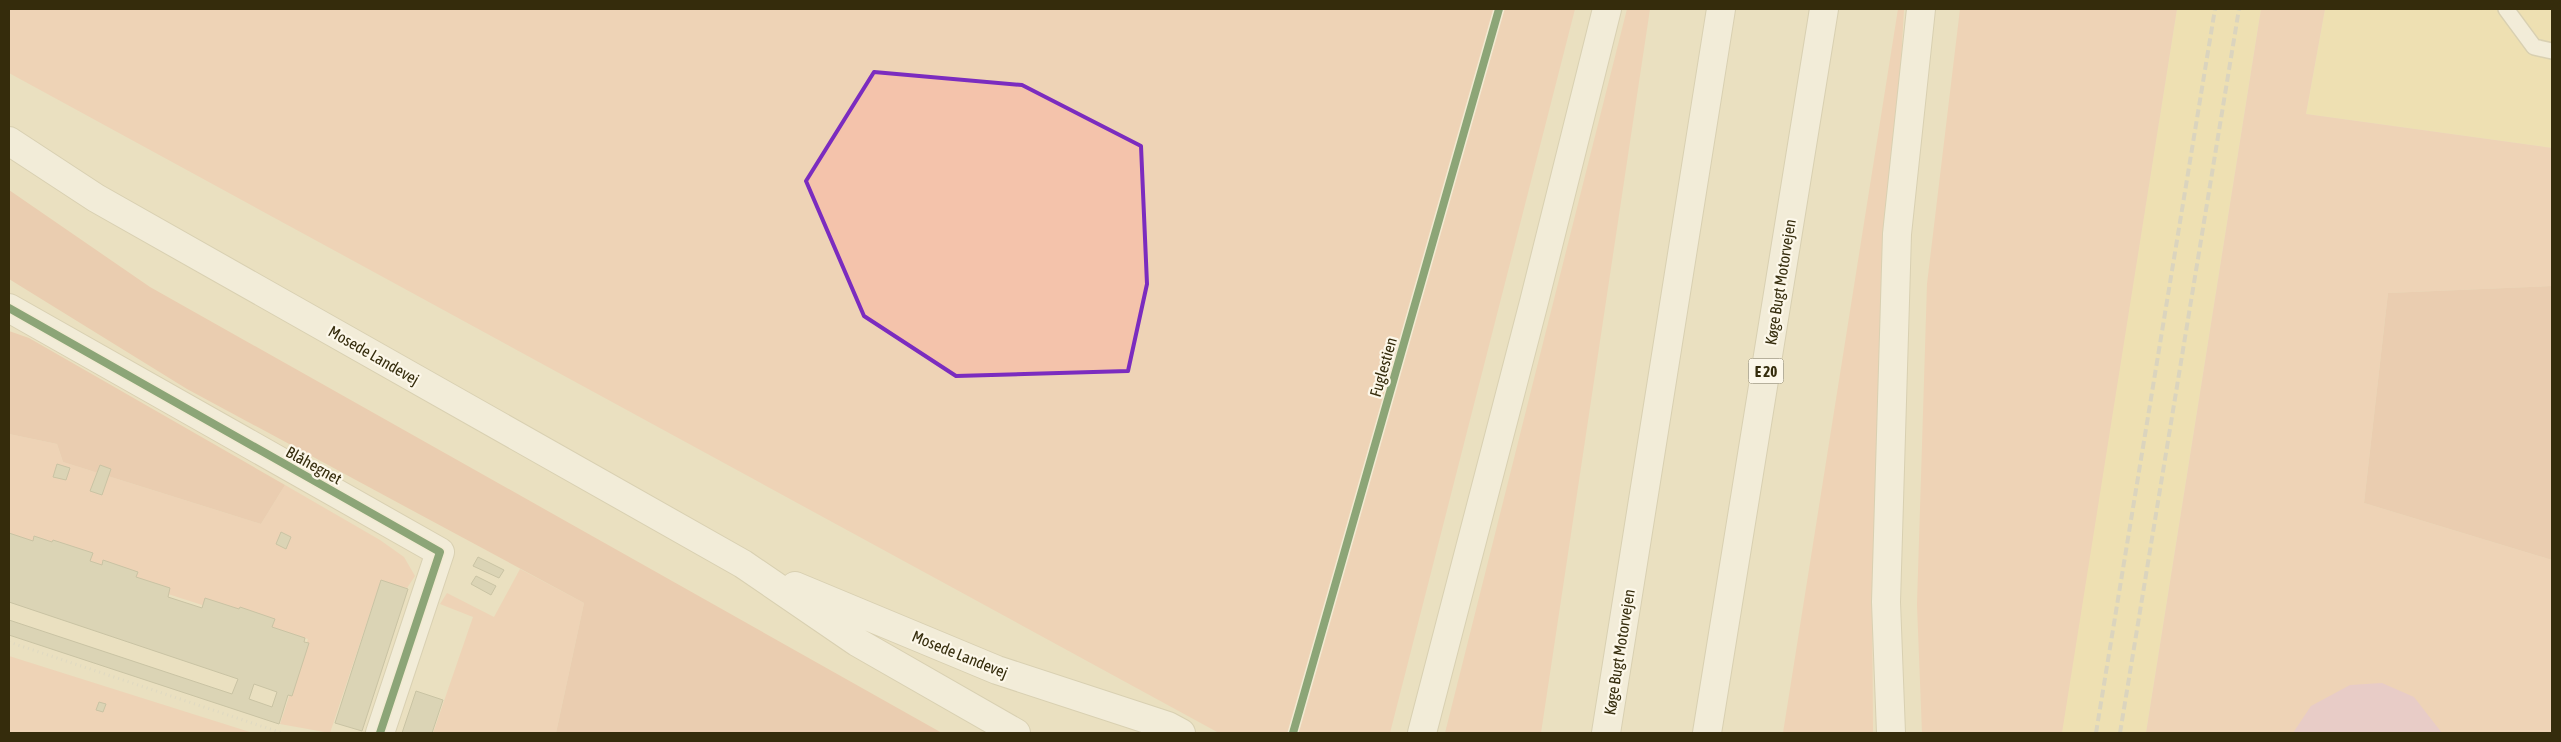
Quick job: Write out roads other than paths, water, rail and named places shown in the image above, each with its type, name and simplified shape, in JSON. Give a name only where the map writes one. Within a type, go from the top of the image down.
[{"type":"main road","points":[[1422,733],[1534,302],[1607,9]]},
{"type":"main road","name":"Køge Bugt Motorvejen","points":[[1606,733],[1721,9]]},
{"type":"main road","name":"Køge Bugt Motorvejen","points":[[1707,733],[1824,9]]},
{"type":"main road","points":[[1891,733],[1886,602],[1897,234],[1921,9]]},
{"type":"main road","name":"Mosede Landevej","points":[[9,141],[96,198],[743,564],[857,642],[1016,733]]},
{"type":"main road","name":"Blåhegnet","points":[[9,308],[440,552],[380,733]]},
{"type":"main road","name":"Mosede Landevej","points":[[743,564],[997,670],[1168,726],[1181,733]]},
{"type":"lane","points":[[2506,9],[2534,47],[2552,51]]},
{"type":"railway","points":[[2096,733],[2215,9]]},
{"type":"railway","points":[[2120,733],[2239,9]]}]
